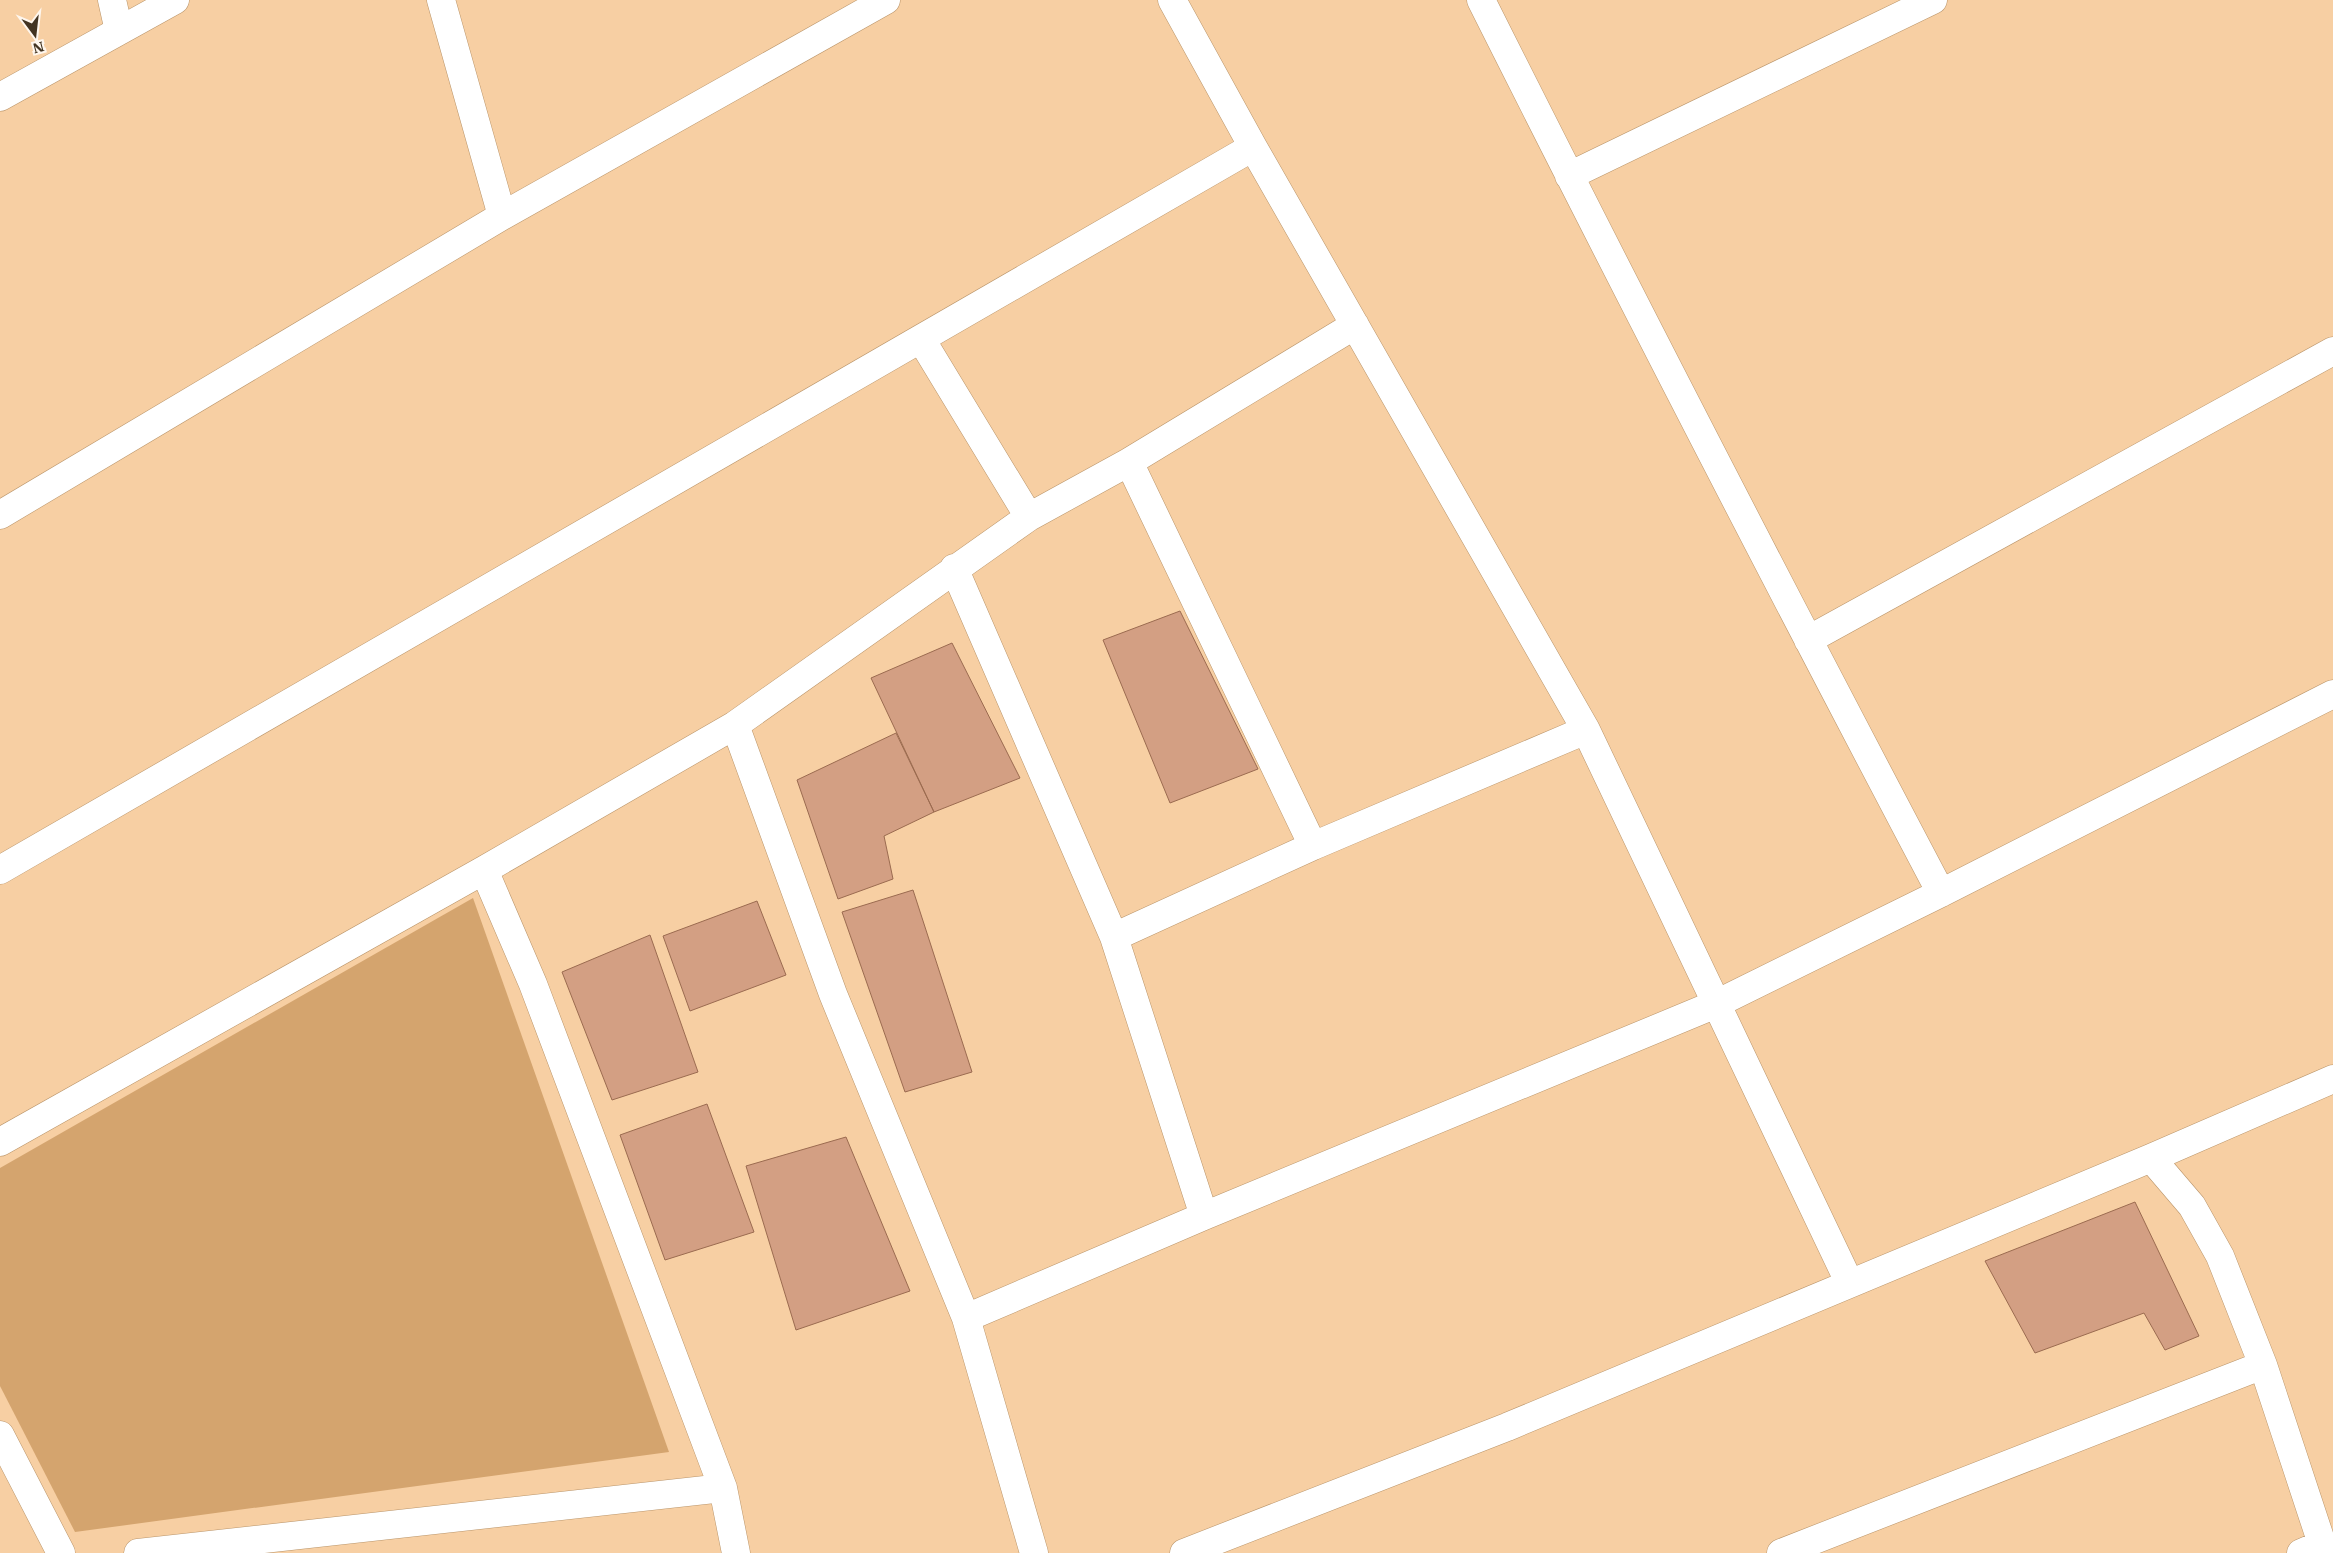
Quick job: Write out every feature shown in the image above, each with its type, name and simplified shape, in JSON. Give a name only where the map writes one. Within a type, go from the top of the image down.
[{"type":"street","points":[[112,0],[119,31]]},
{"type":"street","points":[[0,97],[175,0]]},
{"type":"street","points":[[440,0],[502,216]]},
{"type":"street","points":[[0,515],[502,216],[886,0]]},
{"type":"street","points":[[1172,0],[1253,147],[1586,730],[1849,1282]]},
{"type":"street","points":[[1481,0],[1569,176],[1808,640],[1941,893]]},
{"type":"street","points":[[1569,176],[1933,0]]},
{"type":"street","points":[[0,870],[1253,147]]},
{"type":"street","points":[[0,1142],[484,870],[735,725],[954,568],[1029,517],[1129,462],[1355,325]]},
{"type":"street","points":[[921,339],[1029,517]]},
{"type":"street","points":[[1808,640],[2333,351]]},
{"type":"street","points":[[1129,462],[1313,846]]},
{"type":"street","points":[[954,568],[1114,937],[1204,1216]]},
{"type":"street","points":[[966,1318],[1204,1216],[1716,1004],[1941,893],[2333,694]]},
{"type":"street","points":[[735,725],[833,994],[966,1318],[1034,1553]]},
{"type":"street","points":[[1114,937],[1313,846],[1586,730]]},
{"type":"street","points":[[484,870],[533,984],[723,1488],[736,1553]]},
{"type":"street","points":[[1184,1553],[1507,1426],[1849,1282],[2151,1158],[2333,1079]]},
{"type":"street","points":[[2151,1158],[2192,1206],[2220,1256],[2263,1365],[2316,1550]]},
{"type":"street","points":[[1781,1553],[2263,1365]]},
{"type":"street","points":[[0,1435],[61,1553]]},
{"type":"street","points":[[138,1553],[723,1488]]},
{"type":"shaded area","points":[[473,898],[669,1452],[75,1532],[0,1386],[0,1168]]},
{"type":"building","points":[[1180,611],[1258,769],[1170,803],[1103,640]]},
{"type":"building","points":[[952,643],[1020,778],[934,812],[871,678]]},
{"type":"building","points":[[896,733],[934,812],[884,836],[893,879],[838,899],[797,780]]},
{"type":"building","points":[[913,890],[972,1072],[905,1092],[842,912]]},
{"type":"building","points":[[757,901],[786,975],[690,1011],[663,936]]},
{"type":"building","points":[[650,935],[698,1072],[612,1100],[562,972]]},
{"type":"building","points":[[707,1104],[754,1232],[665,1260],[620,1135]]},
{"type":"building","points":[[846,1137],[910,1291],[796,1330],[746,1166]]},
{"type":"building","points":[[2135,1202],[2199,1336],[2165,1350],[2144,1313],[2035,1353],[1985,1261]]}]
